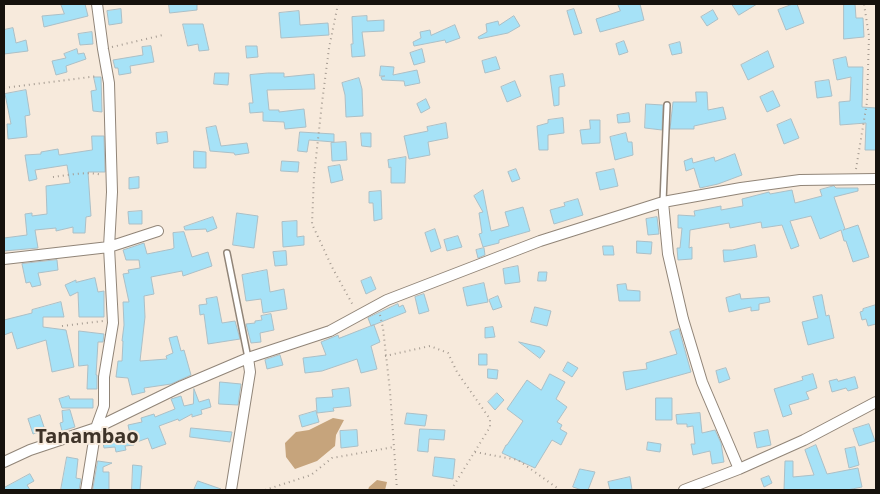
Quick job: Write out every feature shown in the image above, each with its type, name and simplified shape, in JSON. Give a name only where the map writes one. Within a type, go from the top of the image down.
[{"type":"street","points":[[86,490],[96,428],[104,406],[104,377],[113,320],[109,247],[112,177],[110,83],[97,4]]},
{"type":"street","points":[[4,462],[30,450],[96,428],[182,386],[248,358],[330,331],[378,305],[540,241],[663,202],[800,180],[876,179]]},
{"type":"street","points":[[663,202],[668,254],[683,319],[702,382],[739,469]]},
{"type":"street","points":[[4,259],[109,247],[158,231]]},
{"type":"street","points":[[231,490],[250,372],[248,358]]},
{"type":"street","points":[[684,490],[739,469],[804,440],[876,402]]},
{"type":"lane","points":[[663,202],[668,105]]},
{"type":"lane","points":[[227,253],[248,358]]},
{"type":"path","points":[[338,4],[328,48],[314,176],[312,224],[333,269],[359,315]]},
{"type":"path","points":[[854,179],[867,102],[869,36],[864,4]]},
{"type":"path","points":[[103,49],[163,35]]},
{"type":"path","points":[[4,88],[108,74]]},
{"type":"path","points":[[53,177],[96,173],[112,177]]},
{"type":"path","points":[[378,305],[383,328],[397,490]]},
{"type":"path","points":[[62,326],[113,320]]},
{"type":"path","points":[[385,356],[430,346],[448,353],[456,372],[490,419],[490,427],[451,490]]},
{"type":"path","points":[[264,490],[311,475],[332,458],[394,446]]},
{"type":"path","points":[[474,452],[518,460],[560,490]]},
{"type":"shaded area","points":[[333,418],[344,420],[336,435],[335,446],[317,461],[295,469],[286,457],[285,443],[296,432],[309,430]]},
{"type":"shaded area","points":[[377,480],[387,482],[385,490],[368,490],[369,487]]},
{"type":"building","points":[[61,4],[85,4],[88,16],[44,27],[42,16],[64,14]]},
{"type":"building","points":[[169,4],[197,4],[197,10],[170,13]]},
{"type":"building","points":[[618,4],[640,4],[644,20],[600,32],[596,19],[620,11]]},
{"type":"building","points":[[732,4],[757,4],[739,15]]},
{"type":"building","points":[[797,4],[804,23],[786,30],[778,10]]},
{"type":"building","points":[[844,4],[855,4],[856,18],[863,18],[864,37],[844,39]]},
{"type":"building","points":[[121,9],[122,23],[109,25],[107,11]]},
{"type":"building","points":[[574,9],[582,33],[574,35],[567,11]]},
{"type":"building","points":[[713,10],[718,19],[707,26],[701,17]]},
{"type":"building","points":[[299,11],[300,25],[328,23],[329,35],[281,38],[279,13]]},
{"type":"building","points":[[367,16],[367,21],[384,20],[384,31],[362,32],[365,56],[352,57],[352,17]]},
{"type":"building","points":[[514,16],[520,26],[508,33],[479,39],[478,37],[487,32],[486,24],[498,21],[499,25]]},
{"type":"building","points":[[183,24],[203,24],[209,50],[199,51],[198,44],[188,46]]},
{"type":"building","points":[[455,25],[460,38],[446,43],[445,40],[414,46],[413,42],[421,38],[420,32],[430,30],[431,35]]},
{"type":"building","points":[[13,28],[16,43],[26,40],[28,51],[4,54],[4,30]]},
{"type":"building","points":[[92,32],[93,44],[80,45],[78,34]]},
{"type":"building","points":[[624,41],[628,52],[619,55],[616,44]]},
{"type":"building","points":[[680,42],[682,53],[672,55],[669,45]]},
{"type":"building","points":[[151,46],[154,62],[130,66],[131,73],[119,75],[118,68],[115,68],[113,60],[143,55],[142,47]]},
{"type":"building","points":[[246,46],[257,46],[258,57],[247,58]]},
{"type":"building","points":[[77,49],[78,54],[84,53],[86,59],[66,66],[67,72],[56,75],[52,61],[66,58],[64,54]]},
{"type":"building","points":[[422,49],[425,62],[414,65],[410,53]]},
{"type":"building","points":[[768,51],[774,67],[748,80],[741,65]]},
{"type":"building","points":[[496,57],[500,69],[485,73],[482,61]]},
{"type":"building","points":[[846,57],[848,67],[863,67],[862,107],[876,108],[876,150],[865,150],[866,123],[840,125],[839,102],[850,101],[851,77],[837,80],[833,60]]},
{"type":"building","points":[[381,66],[394,67],[393,75],[417,70],[420,83],[405,86],[404,81],[382,80],[381,77],[385,76],[380,76]]},
{"type":"building","points":[[215,73],[229,73],[228,85],[214,84]]},
{"type":"building","points":[[284,73],[284,77],[314,74],[315,89],[267,90],[269,110],[279,110],[279,112],[304,109],[306,127],[285,129],[284,122],[263,121],[263,112],[250,113],[249,103],[253,103],[250,75]]},
{"type":"building","points":[[563,74],[565,86],[559,87],[559,105],[554,106],[550,76]]},
{"type":"building","points":[[94,77],[101,77],[102,112],[93,111],[91,91],[96,90]]},
{"type":"building","points":[[359,78],[362,89],[363,116],[346,117],[345,95],[342,83]]},
{"type":"building","points":[[829,80],[832,96],[817,98],[815,82]]},
{"type":"building","points":[[515,81],[521,96],[507,102],[501,87]]},
{"type":"building","points":[[26,90],[30,115],[25,116],[27,137],[8,139],[7,124],[11,124],[5,94]]},
{"type":"building","points":[[773,91],[780,106],[767,112],[760,97]]},
{"type":"building","points":[[696,92],[707,92],[708,110],[723,107],[726,119],[694,126],[694,129],[670,129],[673,102],[696,102]]},
{"type":"building","points":[[426,99],[430,108],[421,113],[417,104]]},
{"type":"building","points":[[646,104],[663,105],[662,130],[645,128]]},
{"type":"building","points":[[629,113],[630,122],[618,123],[617,115]]},
{"type":"building","points":[[563,118],[564,133],[548,135],[548,150],[539,150],[537,126],[548,123],[548,120]]},
{"type":"building","points":[[791,119],[799,138],[784,144],[777,125]]},
{"type":"building","points":[[590,120],[600,120],[600,143],[582,144],[580,130],[590,129]]},
{"type":"building","points":[[446,123],[448,138],[428,142],[430,155],[409,159],[404,136],[428,131],[427,127]]},
{"type":"building","points":[[216,126],[221,146],[247,143],[249,153],[235,155],[234,153],[210,151],[206,128]]},
{"type":"building","points":[[167,132],[168,142],[157,144],[156,133]]},
{"type":"building","points":[[300,132],[334,134],[334,142],[309,140],[307,152],[298,151]]},
{"type":"building","points":[[361,133],[371,133],[371,147],[362,146]]},
{"type":"building","points":[[626,133],[628,142],[632,142],[633,155],[615,160],[610,137]]},
{"type":"building","points":[[92,136],[104,136],[105,172],[88,172],[91,216],[86,217],[85,233],[73,233],[73,227],[56,231],[56,228],[35,230],[38,248],[4,251],[4,238],[27,235],[25,214],[32,213],[32,216],[47,214],[46,186],[70,183],[67,165],[35,170],[37,179],[29,181],[25,155],[41,154],[41,152],[58,149],[59,155],[92,150]]},
{"type":"building","points":[[346,142],[347,160],[332,161],[331,143]]},
{"type":"building","points":[[194,151],[206,152],[206,168],[194,168]]},
{"type":"building","points":[[735,154],[742,175],[718,184],[700,188],[694,168],[686,171],[684,161],[692,158],[693,163],[714,157],[715,161]]},
{"type":"building","points":[[406,157],[405,183],[391,183],[391,167],[389,168],[388,160]]},
{"type":"building","points":[[282,161],[299,162],[298,172],[281,171]]},
{"type":"building","points":[[340,165],[343,180],[331,183],[328,167]]},
{"type":"building","points":[[516,169],[520,179],[512,182],[508,172]]},
{"type":"building","points":[[614,169],[618,186],[600,190],[596,173]]},
{"type":"building","points":[[139,177],[139,188],[129,189],[129,178]]},
{"type":"building","points":[[834,186],[836,188],[858,188],[858,191],[834,197],[845,229],[843,230],[858,225],[869,257],[853,262],[841,230],[820,239],[811,216],[790,221],[799,246],[791,249],[782,225],[762,228],[761,222],[730,228],[729,223],[690,230],[689,248],[692,247],[692,259],[678,260],[677,248],[680,248],[682,228],[678,228],[678,215],[695,216],[694,211],[721,206],[721,210],[743,206],[742,199],[769,192],[770,194],[792,190],[795,203],[822,196],[820,190]]},
{"type":"building","points":[[483,190],[491,231],[509,226],[505,212],[523,207],[530,231],[483,247],[479,234],[482,233],[479,213],[483,212],[474,196]]},
{"type":"building","points":[[381,191],[382,219],[374,221],[373,203],[369,203],[369,192]]},
{"type":"building","points":[[578,199],[583,215],[554,224],[550,210],[565,206],[564,203]]},
{"type":"building","points":[[142,211],[142,224],[129,224],[128,212]]},
{"type":"building","points":[[237,213],[258,216],[254,248],[233,245]]},
{"type":"building","points":[[213,217],[217,228],[207,232],[206,229],[185,230],[184,227]]},
{"type":"building","points":[[657,217],[659,234],[648,235],[646,219]]},
{"type":"building","points":[[297,221],[297,237],[304,236],[304,245],[283,247],[282,222]]},
{"type":"building","points":[[435,229],[441,248],[431,252],[425,233]]},
{"type":"building","points":[[184,232],[192,257],[208,252],[212,266],[183,276],[182,271],[151,277],[154,294],[144,296],[145,317],[140,361],[167,359],[166,356],[173,353],[169,338],[177,336],[181,351],[184,350],[191,375],[171,384],[144,388],[145,392],[132,395],[128,378],[116,377],[118,361],[122,361],[123,302],[129,302],[123,274],[129,273],[128,270],[140,268],[139,260],[126,260],[123,250],[144,243],[147,254],[172,249],[174,248],[173,233]]},
{"type":"building","points":[[458,236],[462,247],[447,251],[444,240]]},
{"type":"building","points":[[637,241],[652,242],[651,254],[637,253]]},
{"type":"building","points":[[755,245],[757,257],[724,262],[723,250]]},
{"type":"building","points":[[603,246],[613,246],[614,255],[604,255]]},
{"type":"building","points":[[484,248],[485,255],[478,258],[476,250]]},
{"type":"building","points":[[286,251],[287,265],[275,266],[273,252]]},
{"type":"building","points":[[57,260],[58,270],[38,273],[41,285],[32,287],[30,282],[26,283],[22,264]]},
{"type":"building","points":[[518,266],[520,282],[505,284],[503,269]]},
{"type":"building","points":[[267,270],[270,292],[284,289],[287,309],[263,313],[261,299],[246,301],[242,275]]},
{"type":"building","points":[[539,272],[547,272],[546,281],[538,281]]},
{"type":"building","points":[[371,277],[376,289],[366,294],[361,281]]},
{"type":"building","points":[[95,278],[98,292],[104,291],[104,317],[79,317],[78,292],[70,296],[65,285],[76,280],[76,282]]},
{"type":"building","points":[[484,283],[488,302],[467,306],[463,288]]},
{"type":"building","points":[[626,284],[627,290],[640,291],[640,301],[619,301],[617,285]]},
{"type":"building","points":[[424,294],[429,311],[419,314],[415,297]]},
{"type":"building","points":[[740,294],[741,299],[769,297],[770,302],[759,304],[759,310],[751,311],[751,307],[729,312],[726,298]]},
{"type":"building","points":[[822,295],[826,316],[829,315],[834,338],[808,345],[802,322],[818,318],[813,297]]},
{"type":"building","points":[[498,296],[502,307],[493,310],[489,300]]},
{"type":"building","points":[[217,297],[222,323],[235,321],[240,339],[208,344],[204,314],[200,315],[199,305],[207,304],[206,299]]},
{"type":"building","points":[[61,302],[64,317],[43,317],[43,327],[66,330],[74,367],[52,372],[46,340],[17,349],[12,332],[4,335],[4,320],[32,313],[32,310]]},
{"type":"building","points":[[398,304],[399,307],[403,305],[406,312],[371,326],[368,318]]},
{"type":"building","points":[[876,305],[876,324],[868,326],[866,319],[862,320],[860,312],[863,309]]},
{"type":"building","points":[[535,307],[551,311],[547,326],[531,322]]},
{"type":"building","points":[[271,314],[274,330],[260,333],[261,342],[251,343],[246,324],[255,323],[255,321],[262,320],[261,316]]},
{"type":"building","points":[[374,325],[380,342],[371,346],[377,369],[361,373],[357,359],[322,371],[305,373],[303,358],[326,355],[321,342],[338,335],[339,338]]},
{"type":"building","points":[[493,327],[495,337],[485,338],[485,328]]},
{"type":"building","points":[[679,329],[691,372],[626,390],[623,372],[647,369],[646,363],[677,354],[670,332]]},
{"type":"building","points":[[79,331],[104,334],[103,342],[98,342],[97,389],[87,389],[88,365],[79,366]]},
{"type":"building","points":[[519,342],[540,347],[545,351],[540,358]]},
{"type":"building","points":[[479,354],[487,354],[487,365],[479,365]]},
{"type":"building","points":[[280,355],[283,365],[267,369],[265,360]]},
{"type":"building","points":[[568,362],[578,368],[572,377],[563,371]]},
{"type":"building","points":[[726,368],[730,379],[719,383],[716,371]]},
{"type":"building","points":[[488,369],[498,370],[497,379],[488,378]]},
{"type":"building","points":[[550,374],[565,382],[556,399],[567,407],[557,422],[562,425],[560,429],[567,433],[561,445],[552,440],[535,468],[502,453],[523,421],[507,409],[527,380],[541,390]]},
{"type":"building","points":[[813,374],[817,388],[806,392],[809,399],[789,405],[792,414],[783,417],[774,389],[803,380],[802,377]]},
{"type":"building","points":[[855,377],[858,388],[848,391],[846,388],[832,392],[829,381]]},
{"type":"building","points":[[220,382],[241,384],[238,405],[219,404]]},
{"type":"building","points":[[349,388],[351,406],[333,408],[334,411],[317,413],[316,398],[333,397],[332,390]]},
{"type":"building","points":[[194,389],[199,402],[209,399],[211,407],[201,410],[202,414],[192,417],[192,414],[179,421],[178,419],[159,426],[166,444],[152,449],[148,438],[134,443],[134,445],[125,446],[126,450],[116,452],[115,447],[104,448],[103,443],[126,437],[125,434],[130,434],[128,425],[142,422],[141,418],[154,414],[155,417],[175,409],[171,399],[181,396],[184,406],[193,404]]},
{"type":"building","points":[[497,393],[504,400],[495,410],[488,402]]},
{"type":"building","points":[[69,396],[70,399],[93,399],[93,408],[62,408],[59,399]]},
{"type":"building","points":[[656,398],[672,398],[672,420],[656,420]]},
{"type":"building","points":[[70,410],[75,427],[62,431],[60,423],[63,422],[62,411]]},
{"type":"building","points":[[316,411],[319,422],[302,427],[299,416]]},
{"type":"building","points":[[407,413],[427,415],[425,426],[405,424]]},
{"type":"building","points":[[700,413],[702,433],[715,430],[721,443],[724,462],[712,464],[710,451],[693,455],[691,444],[695,444],[693,426],[687,427],[687,424],[677,424],[676,415]]},
{"type":"building","points":[[40,415],[45,430],[33,434],[28,419]]},
{"type":"building","points":[[869,424],[875,441],[859,446],[853,429]]},
{"type":"building","points":[[191,428],[232,432],[230,442],[190,437]]},
{"type":"building","points":[[420,429],[445,430],[444,440],[429,439],[428,452],[418,451]]},
{"type":"building","points":[[357,430],[358,446],[341,448],[340,431]]},
{"type":"building","points":[[768,430],[771,445],[757,448],[754,433]]},
{"type":"building","points":[[648,442],[661,444],[660,452],[647,450]]},
{"type":"building","points":[[816,445],[827,474],[858,468],[862,487],[847,490],[784,490],[785,461],[793,461],[793,477],[814,475],[805,450]]},
{"type":"building","points":[[855,447],[859,465],[849,468],[845,449]]},
{"type":"building","points":[[67,457],[78,459],[76,478],[81,479],[79,490],[61,490]]},
{"type":"building","points":[[435,457],[455,459],[453,479],[433,476]]},
{"type":"building","points":[[98,461],[112,463],[103,467],[103,472],[109,472],[109,490],[93,490]]},
{"type":"building","points":[[133,465],[142,466],[140,490],[132,490]]},
{"type":"building","points":[[580,469],[595,472],[588,490],[573,487]]},
{"type":"building","points":[[30,474],[34,481],[27,485],[30,490],[4,490],[4,488]]},
{"type":"building","points":[[769,476],[772,483],[764,487],[761,479]]},
{"type":"building","points":[[630,477],[632,490],[610,490],[608,482]]},
{"type":"building","points":[[198,481],[221,489],[221,490],[194,490]]},
{"type":"district","name":"Tanambao","points":[[87,437]]}]
